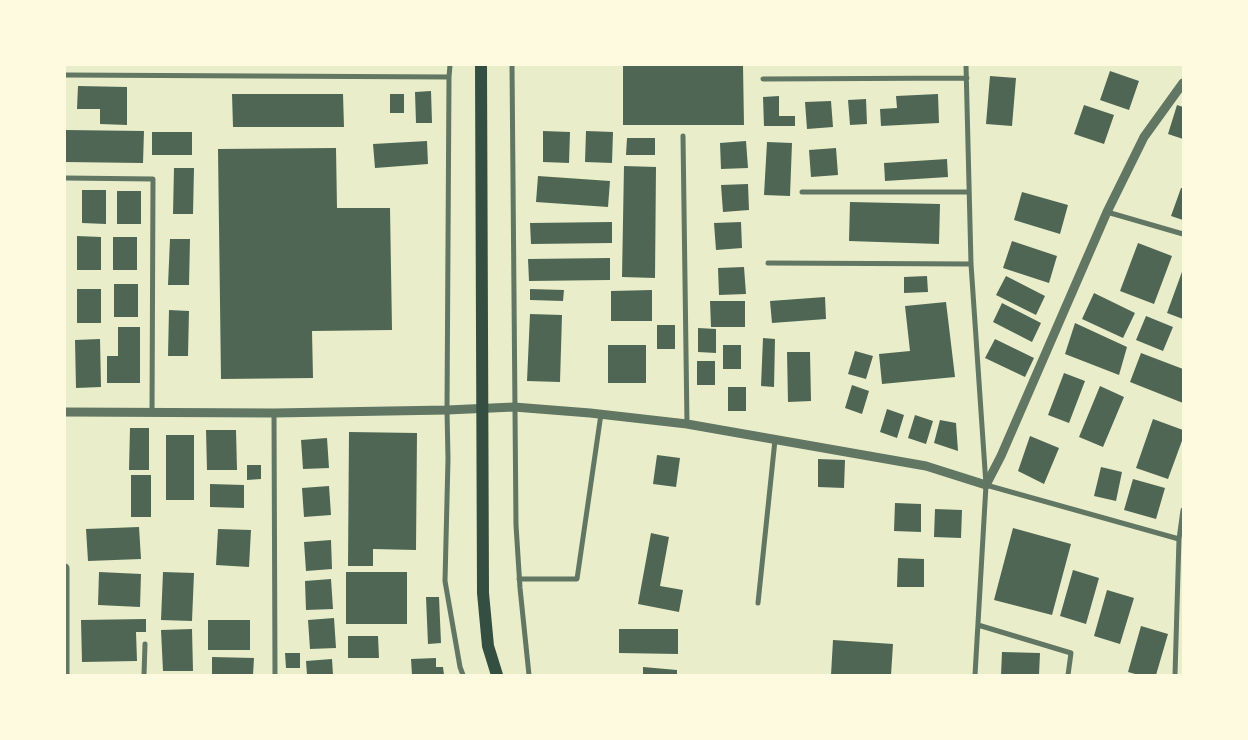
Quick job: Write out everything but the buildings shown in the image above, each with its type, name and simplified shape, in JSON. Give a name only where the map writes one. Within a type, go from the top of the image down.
[{"type":"main road","points":[[481,65],[482,593],[488,646],[497,675]]},
{"type":"street","points":[[450,65],[448,459],[445,582],[463,675]]},
{"type":"street","points":[[512,65],[516,525],[519,579],[529,675]]},
{"type":"street","points":[[966,65],[971,264],[986,485],[975,675]]},
{"type":"street","points":[[65,75],[449,77]]},
{"type":"street","points":[[763,78],[967,78]]},
{"type":"street","points":[[986,485],[1002,456],[1107,212],[1144,137],[1183,84]]},
{"type":"street","points":[[683,136],[687,424]]},
{"type":"street","points":[[65,178],[153,179],[152,413]]},
{"type":"street","points":[[802,192],[969,192]]},
{"type":"street","points":[[1107,212],[1183,234]]},
{"type":"street","points":[[768,263],[971,264]]},
{"type":"street","points":[[65,412],[274,413],[447,410],[514,406],[601,414],[687,424],[926,466],[986,485],[1179,539]]},
{"type":"street","points":[[274,413],[275,675]]},
{"type":"street","points":[[519,579],[577,579],[601,414]]},
{"type":"street","points":[[758,603],[775,440]]},
{"type":"street","points":[[1175,675],[1179,539],[1183,510]]},
{"type":"street","points":[[65,568],[65,675]]},
{"type":"street","points":[[978,625],[1071,653],[1068,675]]},
{"type":"street","points":[[144,675],[145,644]]}]
